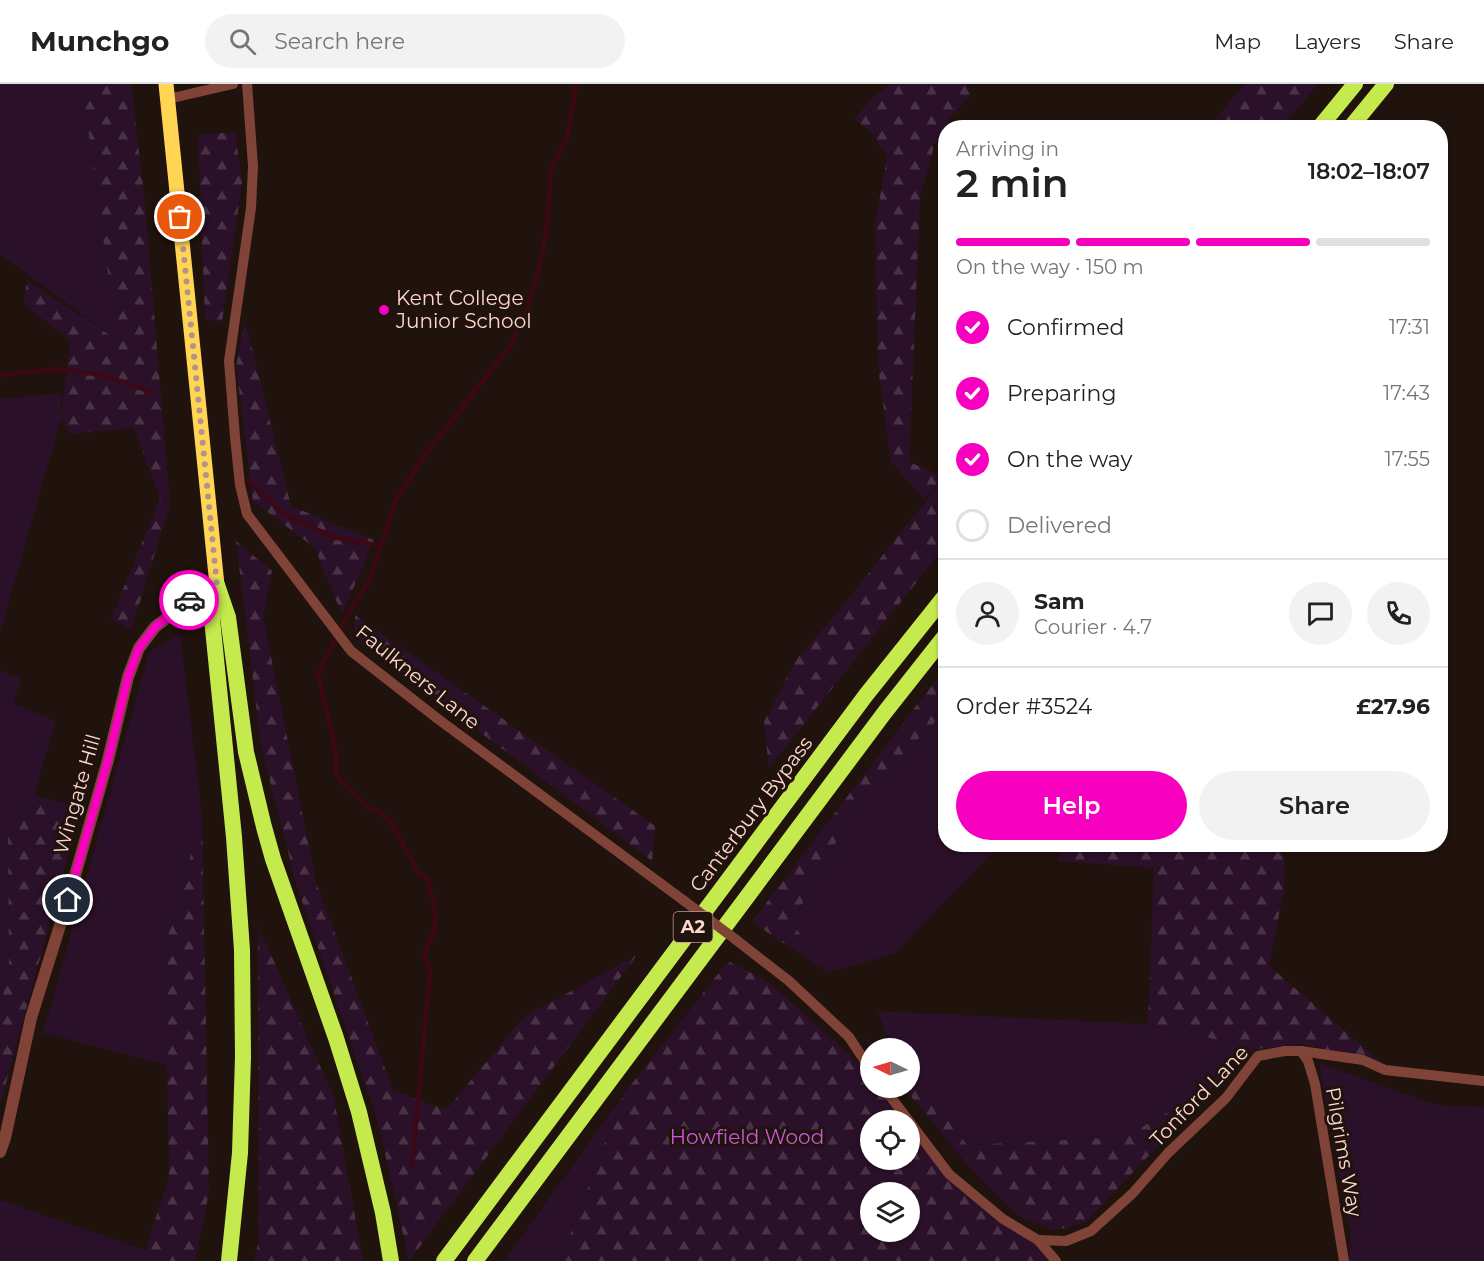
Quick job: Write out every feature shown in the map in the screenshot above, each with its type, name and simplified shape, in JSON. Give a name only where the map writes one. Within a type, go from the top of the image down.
[{"type":"highway","points":[[1326,120],[1355,84]]},
{"type":"highway","points":[[1357,120],[1386,84]]},
{"type":"highway","points":[[217,585],[212,619],[234,837],[243,1001],[240,1153],[229,1261]]},
{"type":"highway","points":[[217,585],[228,617],[246,752],[264,827],[273,859],[336,1038],[362,1124],[383,1213],[391,1261]]},
{"type":"highway","name":"Canterbury Bypass","points":[[444,1261],[866,695],[938,605]]},
{"type":"highway","name":"A2","points":[[475,1261],[885,712],[938,645]]},
{"type":"main road","points":[[167,92],[217,585]]},
{"type":"street","points":[[167,92],[233,84]]},
{"type":"street","name":"Faulkners Lane","points":[[247,84],[253,166],[251,208],[229,361],[230,394],[240,485],[247,514],[351,651],[438,719],[789,981],[849,1037],[860,1054]]},
{"type":"street","name":"Wingate Hill","points":[[0,1152],[31,1018],[108,760],[128,677],[139,648],[155,627],[202,591],[217,585]]},
{"type":"street","name":"Tonford Lane","points":[[1038,1240],[1066,1241],[1091,1230],[1133,1192],[1168,1153],[1226,1098],[1258,1056],[1285,1051],[1301,1051],[1363,1060],[1385,1070],[1484,1081]]},
{"type":"street","name":"Pilgrims Way","points":[[1301,1051],[1308,1062],[1315,1084],[1344,1261]]},
{"type":"street","points":[[892,1098],[950,1174],[1003,1219],[1038,1240],[1056,1261]]},
{"type":"green space","points":[[0,84],[82,84],[118,341],[0,254]]},
{"type":"green space","points":[[82,84],[131,84],[144,194],[170,505],[131,630],[111,619],[160,498],[134,428],[70,434],[61,419],[70,341],[24,304],[27,280],[117,340]]},
{"type":"green space","points":[[891,84],[966,84],[971,95],[949,120],[938,120],[938,138],[920,198],[909,462],[938,474],[938,555],[769,768],[764,722],[796,660],[841,608],[936,488],[924,499],[891,462],[878,367],[875,225],[887,157],[873,135],[855,119],[871,99]]},
{"type":"green space","points":[[1244,84],[1318,84],[1288,120],[1215,120]]},
{"type":"green space","points":[[235,132],[242,182],[222,322],[205,320],[198,135]]},
{"type":"green space","points":[[245,320],[291,506],[374,540],[342,615],[315,548],[253,501],[236,366]]},
{"type":"green space","points":[[61,393],[61,419],[0,634],[0,399]]},
{"type":"green space","points":[[236,541],[272,571],[263,617],[316,882],[393,1090],[446,1110],[524,1017],[637,955],[409,1261],[377,1118],[297,887],[261,746]]},
{"type":"green space","points":[[355,615],[655,826],[652,861],[355,638]]},
{"type":"green space","points":[[180,633],[202,815],[165,946],[167,1065],[43,1033],[149,652]]},
{"type":"green space","points":[[0,671],[22,678],[13,703],[56,721],[34,795],[8,824],[9,973],[0,1005]]},
{"type":"green space","points":[[938,677],[938,719],[861,796],[792,923],[828,973],[752,922]]},
{"type":"green space","points":[[938,719],[938,852],[993,852],[894,954],[828,973],[792,924],[861,796]]},
{"type":"green space","points":[[34,795],[81,808],[0,1105],[0,1005],[9,973],[8,824]]},
{"type":"green space","points":[[202,815],[209,1193],[195,1261],[142,1261],[169,1176],[165,946]]},
{"type":"green space","points":[[1059,852],[1284,852],[1284,889],[1269,966],[1381,1062],[1301,1044],[1257,1049],[1148,1024],[1154,868],[1058,861]]},
{"type":"green space","points":[[258,925],[334,1098],[363,1261],[254,1261],[259,1239]]},
{"type":"green space","name":"Howfield Wood","points":[[728,961],[770,983],[860,1064],[860,1098],[892,1098],[901,1110],[860,1110],[860,1170],[920,1170],[920,1135],[950,1174],[1003,1219],[1038,1240],[1056,1261],[560,1261],[623,1095]]},
{"type":"green space","points":[[877,1011],[1148,1024],[1257,1049],[1217,1083],[1125,1137],[967,1145],[920,1083],[920,1038],[888,1038]]},
{"type":"green space","points":[[1319,1063],[1437,1105],[1484,1107],[1484,1261],[1348,1261],[1351,1232],[1344,1205]]},
{"type":"green space","points":[[920,1083],[967,1145],[1125,1137],[1217,1083],[1086,1222],[1054,1231],[1019,1216],[969,1167],[912,1098],[920,1098]]},
{"type":"green space","points":[[623,1095],[560,1261],[504,1261]]},
{"type":"green space","points":[[0,1200],[146,1250],[142,1261],[0,1261]]},
{"type":"waterway","points":[[412,1166],[430,972],[424,953],[430,943],[435,924],[434,907],[427,877],[419,875],[392,823],[384,815],[368,807],[341,781],[336,773],[336,752],[318,674],[351,609],[370,580],[396,500],[425,455],[509,348],[526,315],[541,260],[547,223],[551,169],[568,135],[576,84]]},
{"type":"waterway","points":[[0,375],[58,369],[102,375],[152,392]]},
{"type":"waterway","points":[[247,480],[286,515],[333,537],[381,546]]},
{"type":"way so far","points":[[180,217],[217,585],[189,600]]},
{"type":"place","name":"Kent College Junior School","points":[[384,310]]},
{"type":"route","points":[[68,900],[108,760],[128,677],[139,648],[155,627],[189,600]]}]
